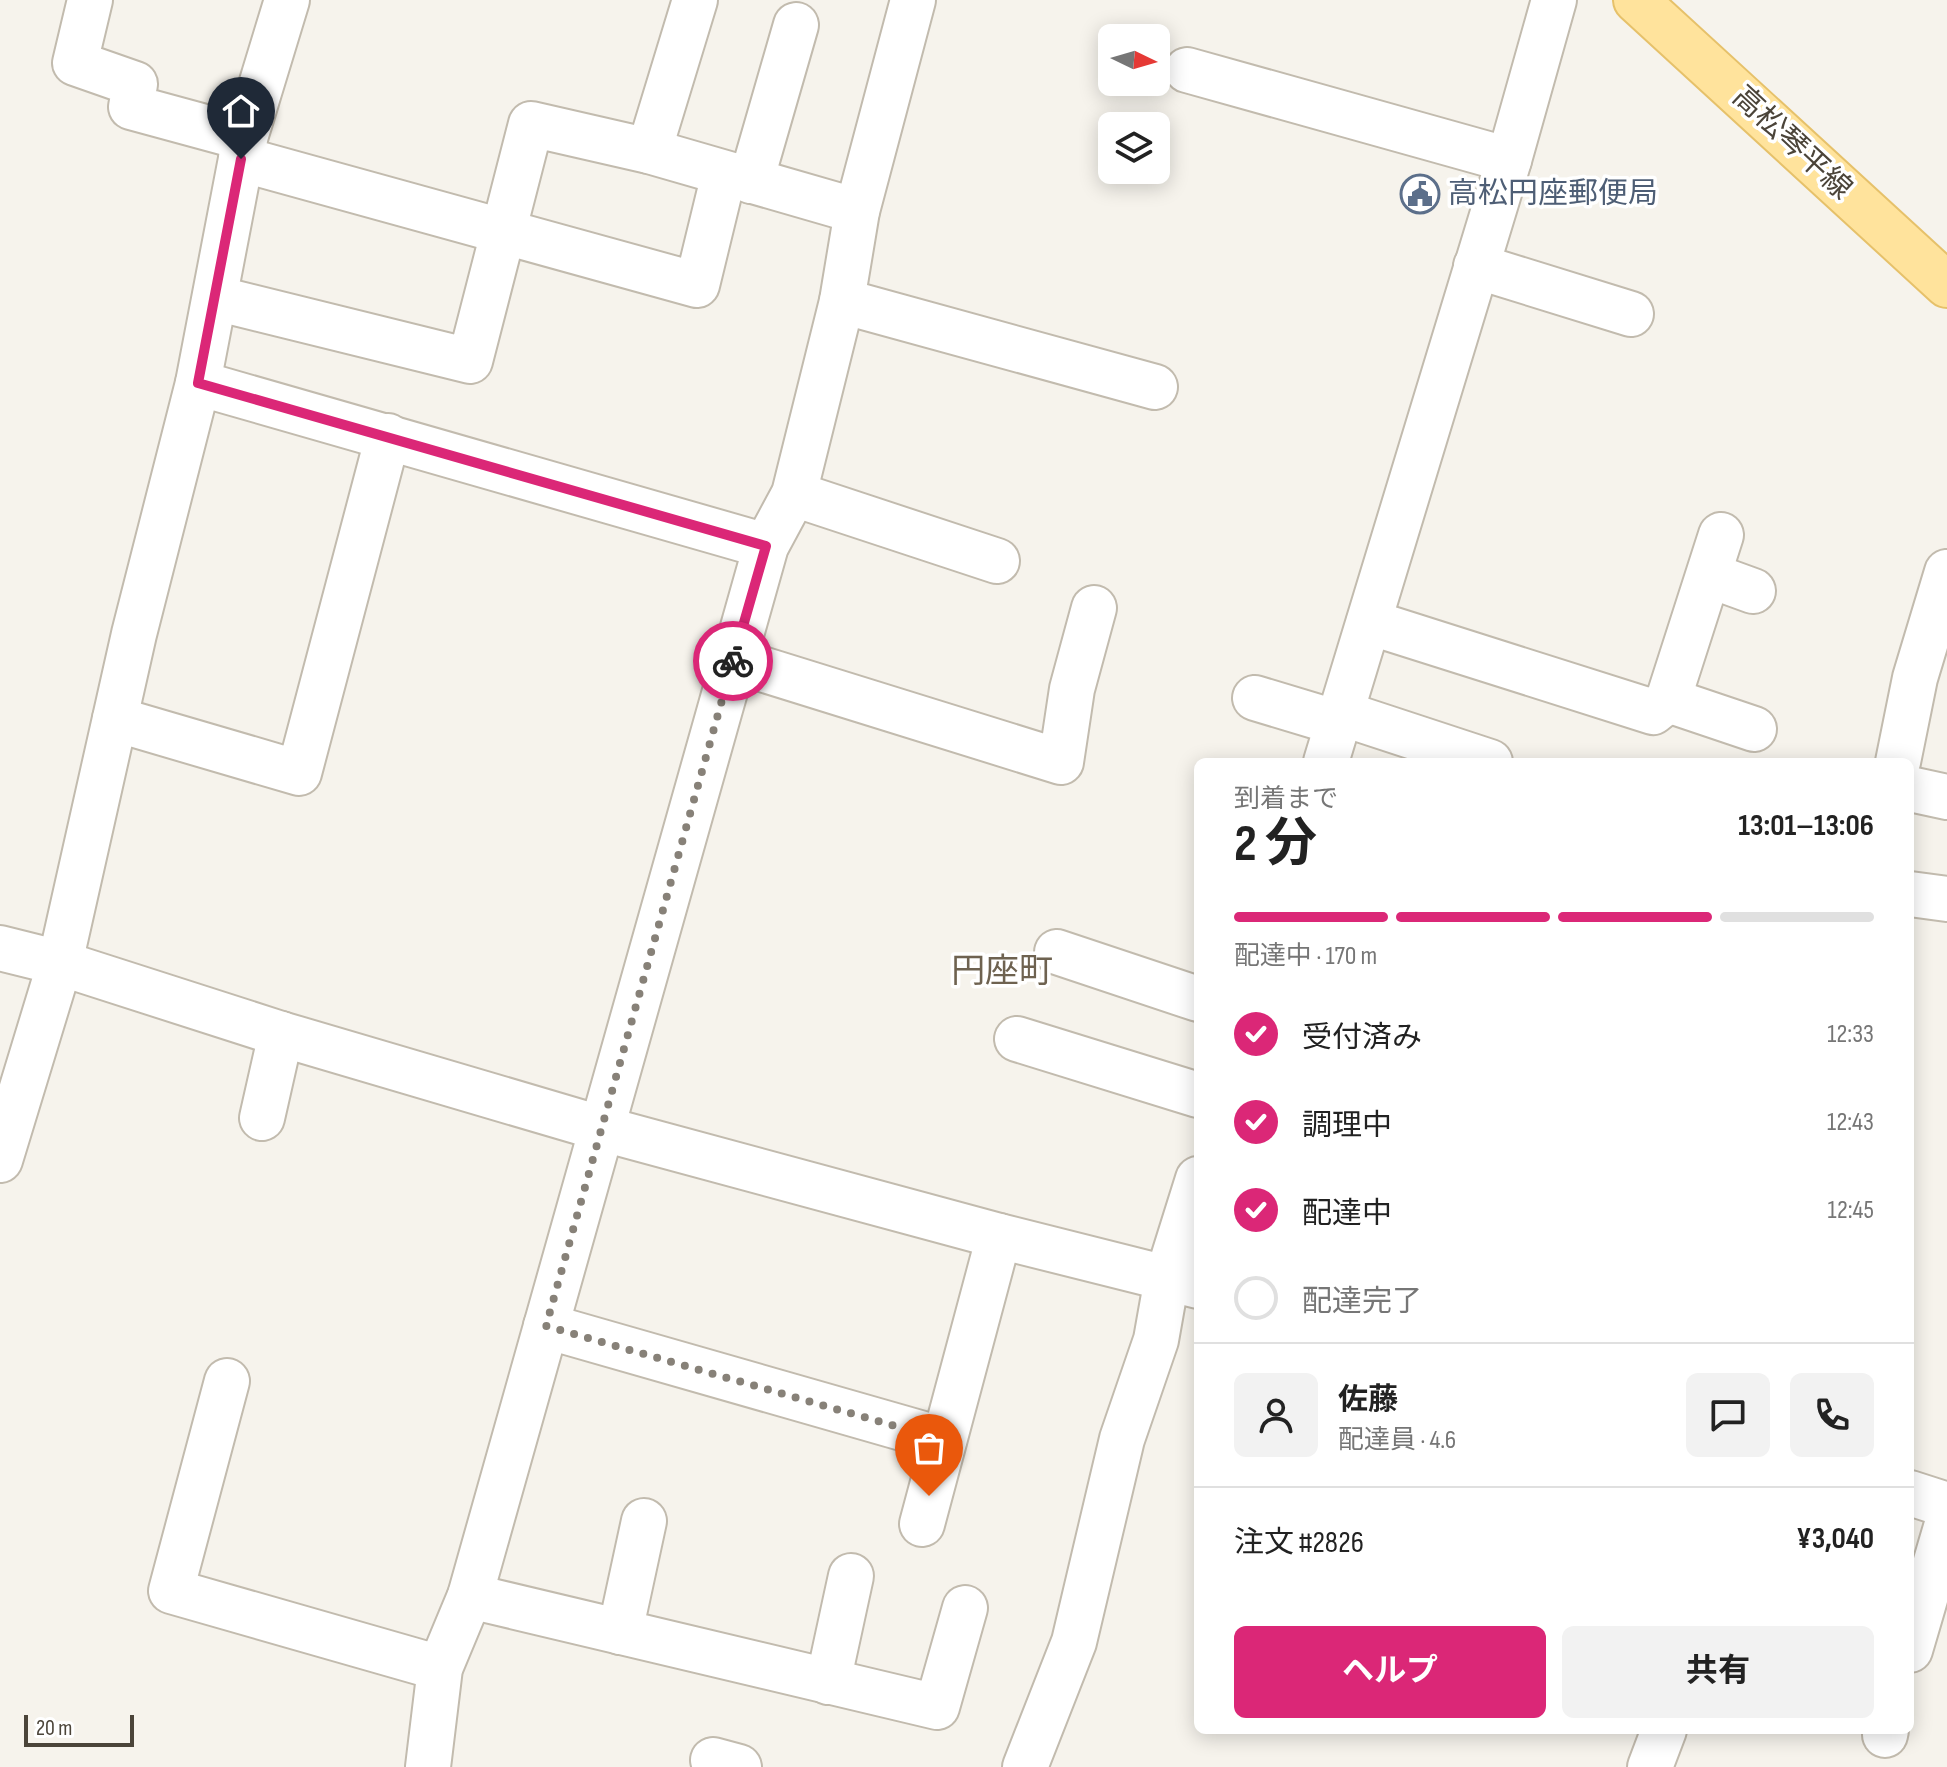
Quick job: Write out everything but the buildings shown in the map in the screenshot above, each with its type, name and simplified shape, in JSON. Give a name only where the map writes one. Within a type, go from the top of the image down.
[{"type":"main road","name":"高松琴平線","points":[[1636,0],[1947,285]]},
{"type":"street","points":[[90,0],[75,63],[135,84],[131,107],[243,148],[503,231],[697,285],[796,25]]},
{"type":"street","points":[[0,1160],[60,963],[134,634],[198,383],[243,148],[287,0]]},
{"type":"street","points":[[649,151],[695,0]]},
{"type":"street","points":[[428,1767],[440,1668],[470,1596],[766,546],[794,494],[842,301],[857,211],[913,0]]},
{"type":"street","points":[[1335,733],[1509,160],[1554,0]]},
{"type":"street","points":[[1187,70],[1509,160]]},
{"type":"street","points":[[215,298],[470,361],[531,124],[649,151],[857,211]]},
{"type":"street","points":[[1476,266],[1631,314]]},
{"type":"street","points":[[842,301],[1155,387]]},
{"type":"street","points":[[198,383],[766,546]]},
{"type":"street","points":[[115,719],[299,773],[388,436]]},
{"type":"street","points":[[794,494],[997,561]]},
{"type":"street","points":[[1369,622],[1653,712],[1668,700],[1721,535]]},
{"type":"street","points":[[1899,758],[1915,678],[1947,572]]},
{"type":"street","points":[[1709,575],[1753,591]]},
{"type":"street","points":[[733,660],[1061,762],[1072,689],[1094,608]]},
{"type":"street","points":[[1255,698],[1335,733],[1469,758]]},
{"type":"street","points":[[1668,700],[1754,729]]},
{"type":"street","points":[[1914,790],[1947,797]]},
{"type":"street","points":[[1914,895],[1947,899]]},
{"type":"street","points":[[0,948],[60,963],[281,1034],[600,1128],[999,1236],[1183,1282]]},
{"type":"street","points":[[1057,952],[1194,998]]},
{"type":"street","points":[[262,1118],[281,1034]]},
{"type":"street","points":[[1017,1039],[1194,1094]]},
{"type":"street","points":[[1025,1767],[1074,1642],[1122,1439],[1156,1340],[1183,1282],[1194,1206]]},
{"type":"street","points":[[922,1524],[999,1236]]},
{"type":"street","points":[[546,1326],[944,1440]]},
{"type":"street","points":[[227,1381],[171,1591],[440,1668]]},
{"type":"street","points":[[1914,1494],[1947,1505]]},
{"type":"street","points":[[620,1632],[644,1521]]},
{"type":"street","points":[[1914,1636],[1947,1524]]},
{"type":"street","points":[[828,1682],[851,1576]]},
{"type":"street","points":[[470,1596],[937,1707],[965,1608]]},
{"type":"street","points":[[1650,1767],[1662,1734]]},
{"type":"way so far","points":[[733,661],[546,1326],[944,1440],[929,1496]]},
{"type":"place","name":"高松円座郵便局","points":[[1420,194]]},
{"type":"district","name":"円座町","points":[[1002,971]]},
{"type":"route","points":[[241,159],[198,383],[766,546],[733,661]]}]
